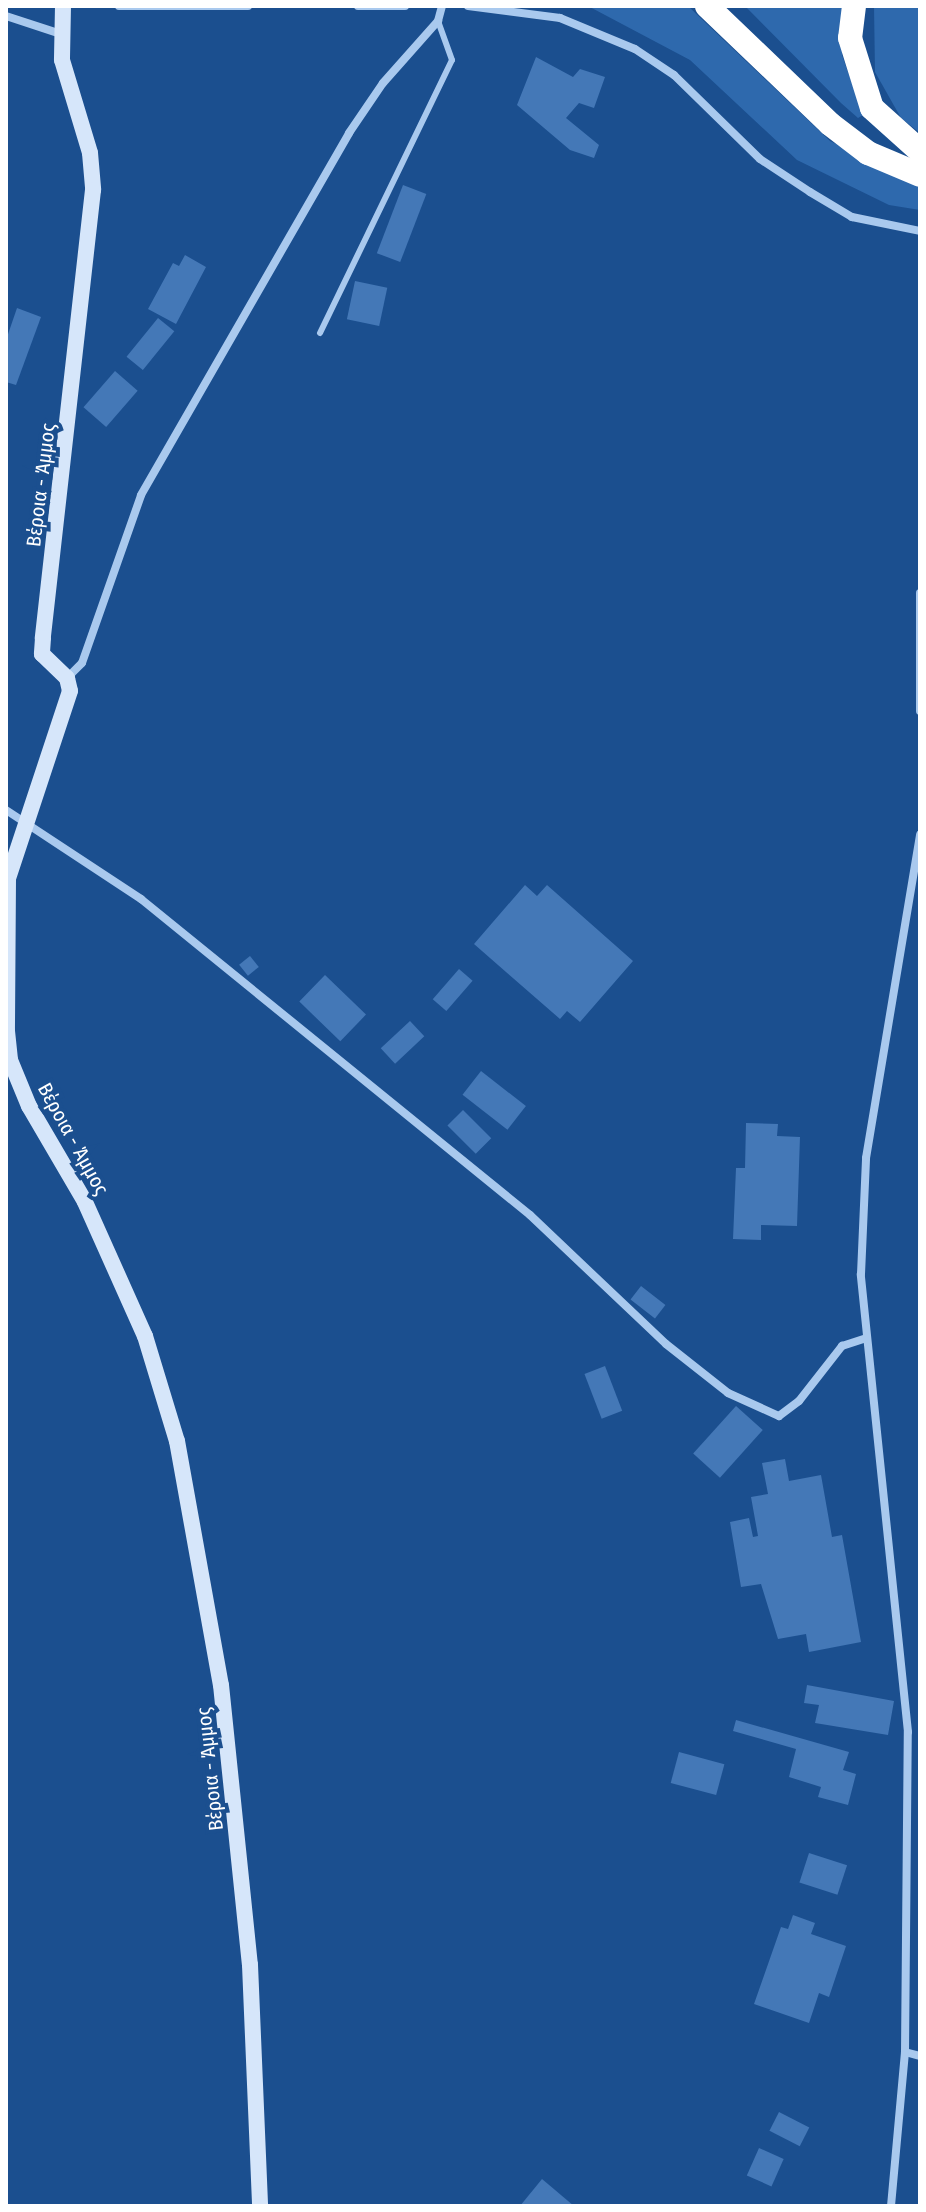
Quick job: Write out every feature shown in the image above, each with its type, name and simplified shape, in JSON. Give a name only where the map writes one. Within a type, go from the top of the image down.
[{"type":"highway","points":[[707,6],[830,124],[868,153],[920,175]]},
{"type":"highway","points":[[854,6],[850,38],[872,108],[920,151]]},
{"type":"street","name":"Βέροια - Άμμος","points":[[63,6],[58,33],[90,153],[93,190],[42,654],[67,678],[66,710],[23,824],[7,880],[10,1060],[114,1262],[177,1441],[221,1685],[250,1965],[260,2206]]},
{"type":"street","points":[[119,6],[248,6]]},
{"type":"street","points":[[358,6],[405,6]]},
{"type":"street","points":[[67,678],[82,663],[141,495],[277,253],[383,83],[438,21],[442,6]]},
{"type":"street","points":[[468,6],[560,18],[635,49],[674,75],[760,159],[810,192],[852,217],[920,231]]},
{"type":"street","points":[[6,16],[58,33]]},
{"type":"street","points":[[920,593],[920,711]]},
{"type":"street","points":[[6,810],[23,824],[76,851],[141,899],[530,1215],[666,1344],[728,1393],[779,1416],[799,1401],[842,1346],[866,1338]]},
{"type":"street","points":[[891,2206],[905,2052],[908,1732],[897,1578],[866,1338],[866,1158],[920,834]]},
{"type":"street","points":[[905,2052],[920,2056]]},
{"type":"lane","points":[[320,333],[452,60],[438,21]]},
{"type":"shaded area","points":[[588,6],[688,6],[830,141],[920,184],[920,210],[889,205],[797,160],[690,60]]},
{"type":"shaded area","points":[[745,6],[844,6],[842,55],[863,115],[858,118],[841,103]]},
{"type":"shaded area","points":[[874,6],[920,6],[920,133],[901,118],[875,72]]},
{"type":"building","points":[[536,57],[573,77],[580,69],[605,77],[594,108],[579,103],[566,118],[599,145],[594,158],[570,150],[517,105]]},
{"type":"building","points":[[403,185],[426,194],[400,262],[377,253]]},
{"type":"building","points":[[185,255],[206,267],[176,324],[148,309],[173,263],[179,266]]},
{"type":"building","points":[[355,281],[387,288],[379,326],[347,319]]},
{"type":"building","points":[[17,308],[41,317],[16,385],[6,382],[6,340]]},
{"type":"building","points":[[158,318],[174,331],[143,370],[127,357]]},
{"type":"building","points":[[115,371],[138,391],[106,427],[84,407]]},
{"type":"building","points":[[525,885],[537,896],[547,885],[633,961],[580,1022],[567,1011],[560,1019],[474,944]]},
{"type":"building","points":[[250,956],[259,967],[248,976],[239,965]]},
{"type":"building","points":[[459,969],[473,981],[446,1011],[433,999]]},
{"type":"building","points":[[325,975],[366,1015],[340,1041],[299,1002]]},
{"type":"building","points":[[410,1021],[424,1036],[395,1064],[381,1048]]},
{"type":"building","points":[[481,1071],[526,1106],[507,1130],[463,1095]]},
{"type":"building","points":[[463,1110],[491,1138],[476,1154],[447,1126]]},
{"type":"building","points":[[746,1123],[778,1124],[777,1136],[800,1137],[797,1226],[761,1225],[761,1240],[733,1239],[736,1168],[745,1168]]},
{"type":"building","points":[[641,1286],[665,1305],[655,1318],[631,1299]]},
{"type":"building","points":[[605,1366],[622,1411],[602,1419],[584,1374]]},
{"type":"building","points":[[736,1406],[763,1430],[720,1478],[693,1454]]},
{"type":"building","points":[[785,1459],[789,1481],[821,1475],[832,1537],[842,1535],[861,1642],[809,1652],[806,1634],[778,1639],[761,1584],[741,1587],[730,1522],[749,1518],[753,1537],[758,1536],[751,1497],[768,1494],[762,1463]]},
{"type":"building","points":[[807,1685],[894,1701],[888,1735],[815,1723],[819,1705],[804,1703]]},
{"type":"building","points":[[736,1720],[849,1752],[843,1770],[856,1774],[848,1805],[818,1797],[821,1787],[789,1777],[796,1749],[733,1731]]},
{"type":"building","points":[[679,1752],[724,1764],[716,1795],[671,1783]]},
{"type":"building","points":[[809,1853],[847,1865],[837,1895],[799,1882]]},
{"type":"building","points":[[793,1915],[815,1923],[811,1934],[846,1946],[829,1997],[819,1993],[809,2023],[754,2004],[781,1927],[788,1929]]},
{"type":"building","points":[[779,2112],[809,2127],[800,2146],[769,2131]]},
{"type":"building","points":[[759,2148],[784,2159],[771,2186],[747,2175]]},
{"type":"building","points":[[542,2179],[574,2206],[520,2206]]}]
